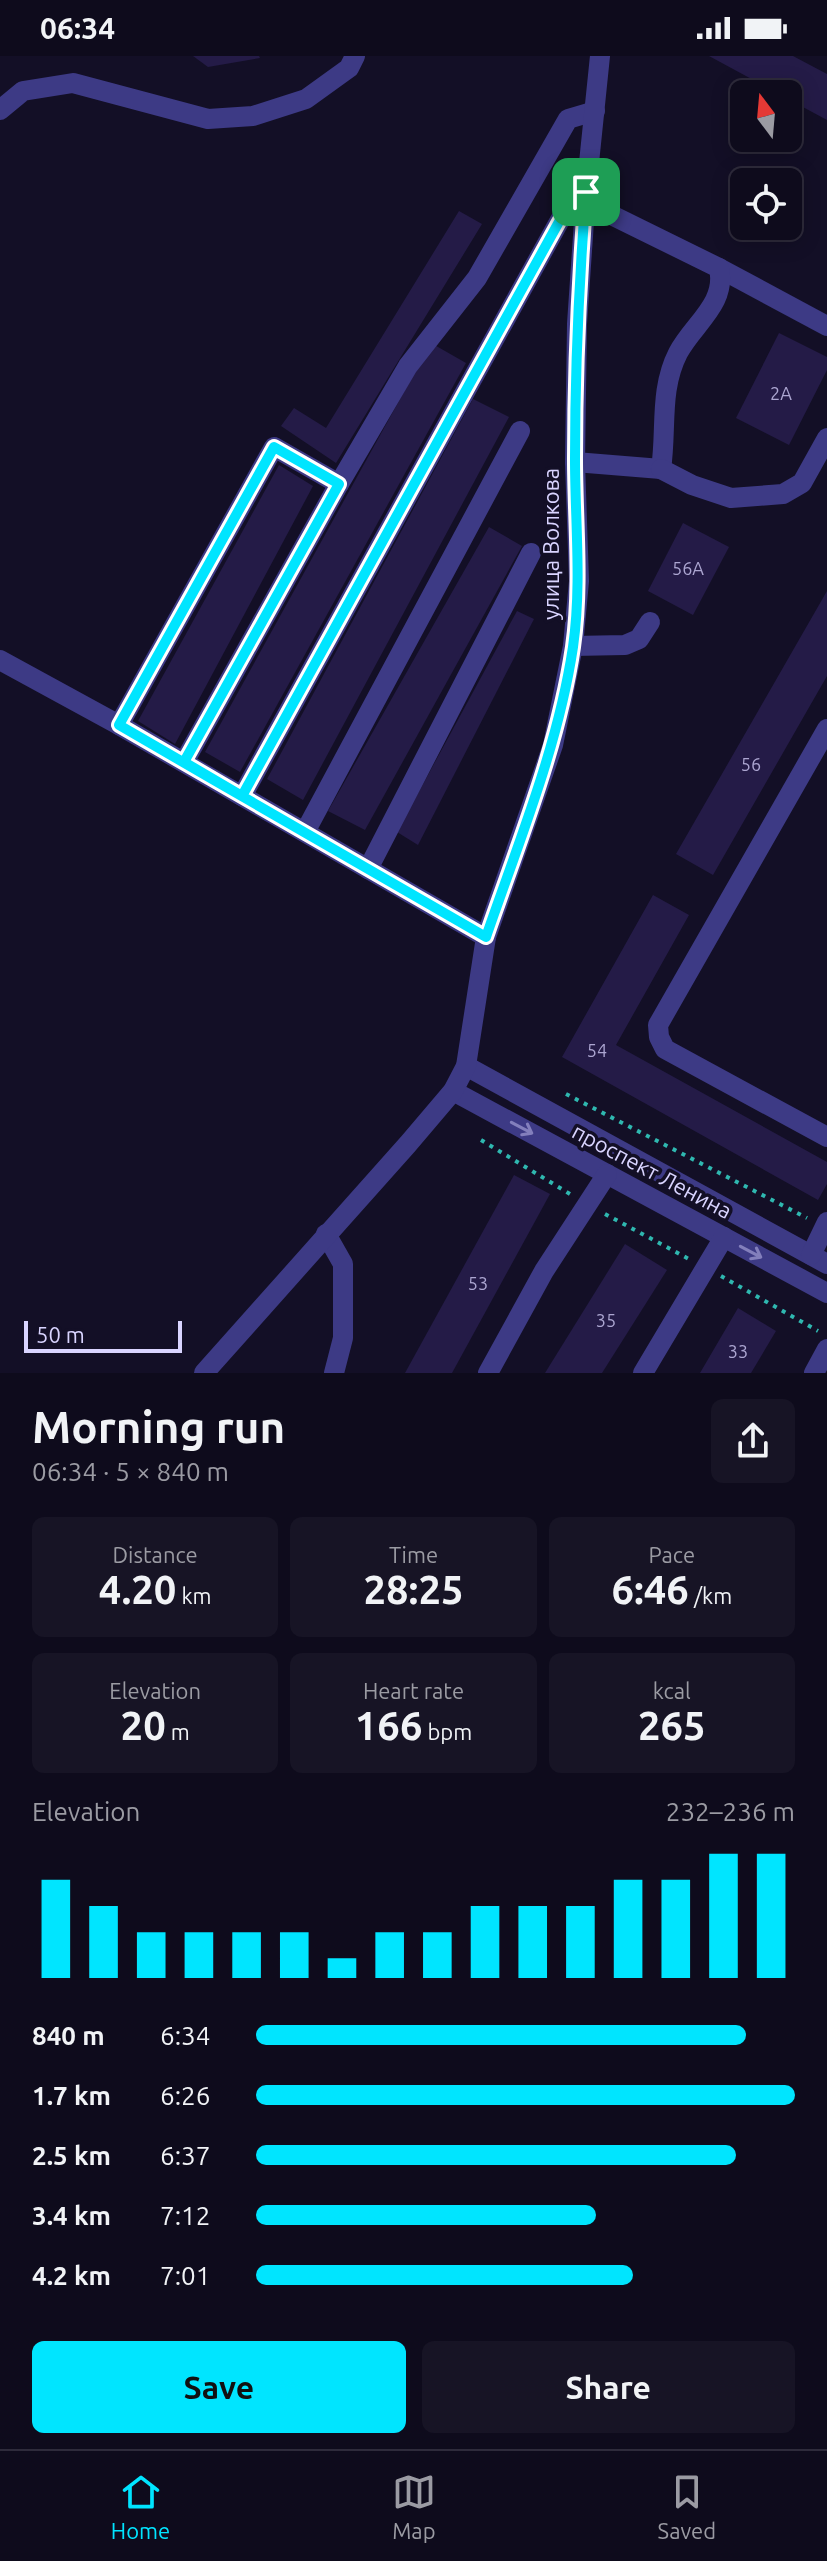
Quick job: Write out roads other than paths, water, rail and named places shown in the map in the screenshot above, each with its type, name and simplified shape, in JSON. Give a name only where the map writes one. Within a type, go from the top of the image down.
[{"type":"street","points":[[0,110],[23,91],[73,83],[208,119],[253,116],[306,99],[349,68],[355,56]]},
{"type":"street","name":"улица Волкова","points":[[204,1373],[453,1091],[466,1066],[486,937],[553,745],[573,646],[579,581],[575,462],[577,324],[600,56]]},
{"type":"street","points":[[184,762],[408,366],[477,278],[568,119],[595,111]]},
{"type":"street","points":[[242,796],[560,220],[586,197],[827,326]]},
{"type":"street","points":[[661,469],[664,400],[677,354],[717,298],[722,281],[719,268]]},
{"type":"street","points":[[305,832],[520,431]]},
{"type":"street","points":[[575,462],[661,469],[692,485],[731,498],[783,494],[802,483],[827,438]]},
{"type":"street","points":[[119,725],[274,447],[339,484]]},
{"type":"street","points":[[368,869],[531,553]]},
{"type":"street","points":[[573,646],[625,645],[639,639],[650,622]]},
{"type":"street","points":[[0,660],[184,762],[486,937]]},
{"type":"street","points":[[827,729],[658,1025],[665,1049],[827,1137]]},
{"type":"street","name":"проспект Ленина","points":[[466,1066],[819,1259]]},
{"type":"street","name":"проспект Ленина","points":[[453,1091],[827,1293]]},
{"type":"street","points":[[488,1373],[544,1271],[607,1174]]},
{"type":"street","points":[[819,1259],[826,1224]]},
{"type":"street","points":[[326,1234],[343,1264],[343,1338],[334,1373]]},
{"type":"street","points":[[643,1373],[724,1237]]},
{"type":"street","points":[[814,1373],[827,1349]]}]
